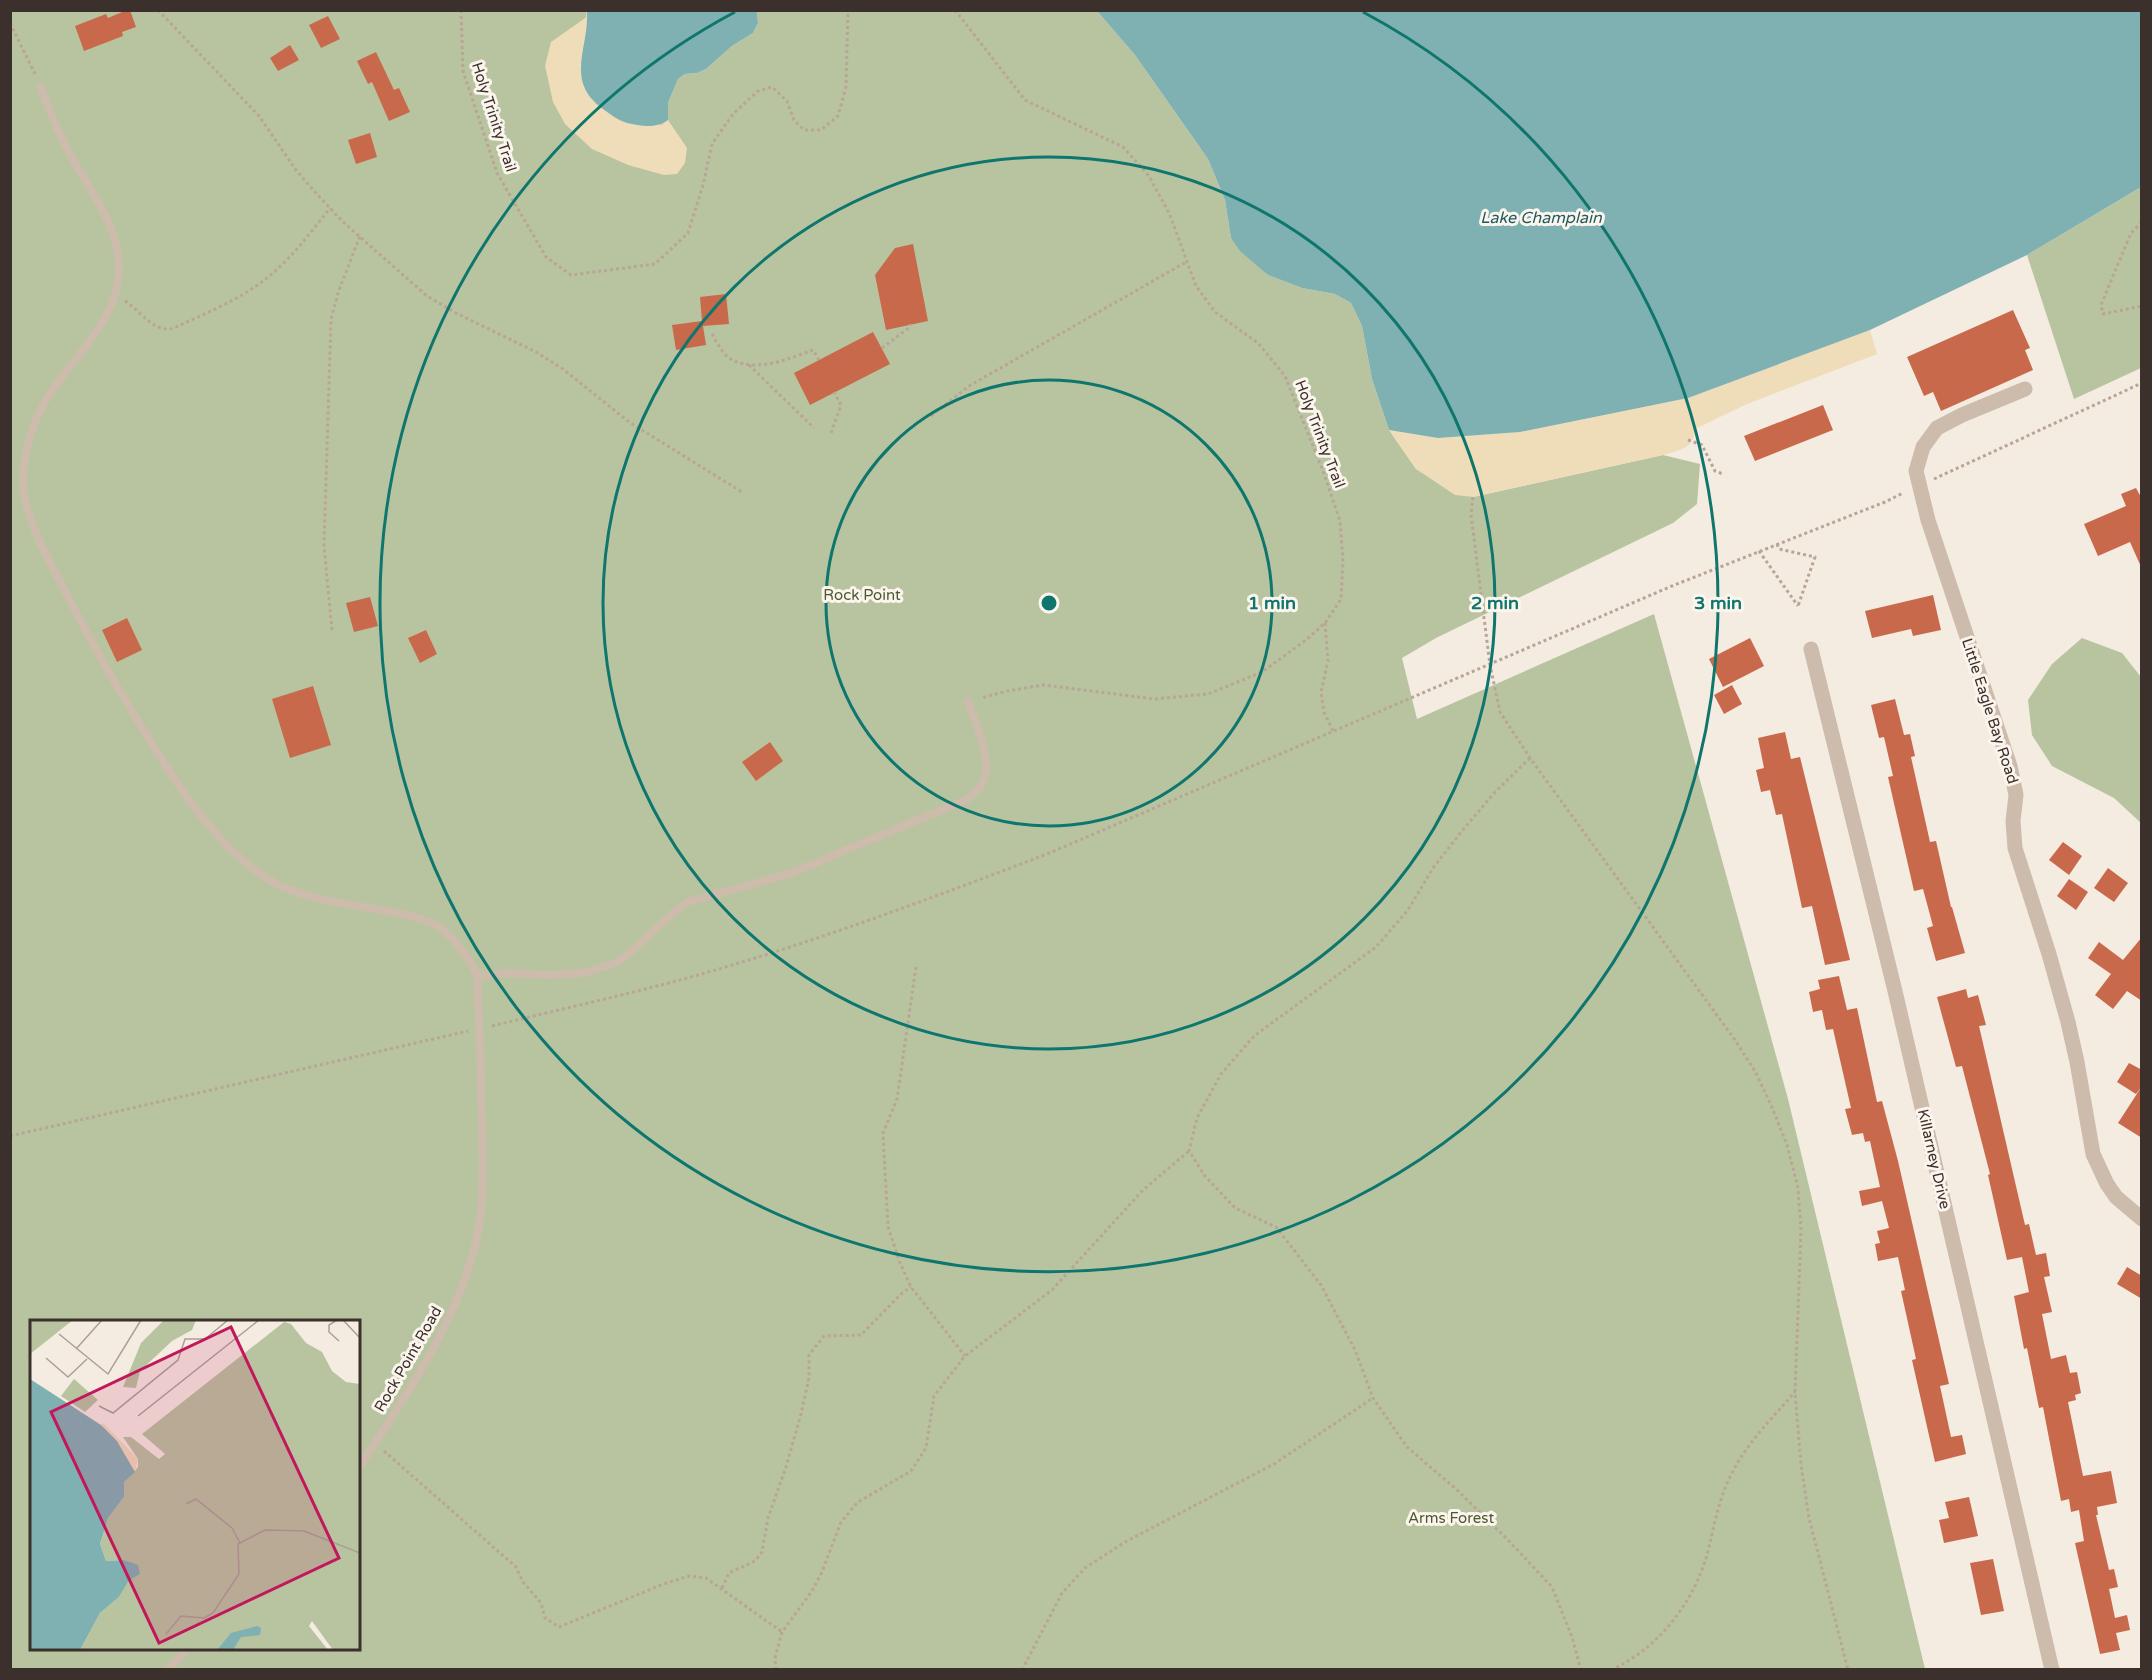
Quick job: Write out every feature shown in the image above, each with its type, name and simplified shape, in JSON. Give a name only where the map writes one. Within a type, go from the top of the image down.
[{"type":"street","name":"Little Eagle Bay Road","points":[[2025,389],[1950,420],[1937,428],[1923,447],[1916,471],[1928,520],[2010,766],[2016,795],[2013,820],[2015,848],[2068,1022],[2093,1154],[2116,1197],[2142,1219]]},
{"type":"street","name":"Killarney Drive","points":[[1811,649],[1895,991],[2052,1670]]},
{"type":"lane","points":[[40,86],[54,124],[104,212],[114,239],[119,267],[116,296],[102,322],[49,394],[37,417],[30,436],[23,480],[26,502],[42,548],[111,678],[149,740],[184,792],[242,861],[270,881],[303,893],[435,924],[454,941],[477,976],[510,973],[547,975],[582,973],[613,964],[625,957],[688,902],[789,874],[968,799],[983,782],[987,770],[968,701]]},
{"type":"lane","name":"Rock Point Road","points":[[360,1466],[434,1347],[454,1306],[471,1260],[481,1212],[481,1079],[477,976]]},
{"type":"lane","points":[[167,1670],[187,1650]]},
{"type":"path","points":[[158,10],[259,116],[296,170],[330,208],[427,296],[545,357],[629,422],[742,492]]},
{"type":"path","name":"Holy Trinity Trail","points":[[461,10],[463,71],[497,173],[546,257],[571,275],[655,264],[688,233],[703,185],[712,144],[733,114],[758,91],[772,87],[787,101],[794,120],[804,130],[821,130],[838,116],[846,87],[848,10]]},
{"type":"path","name":"Holy Trinity Trail","points":[[955,10],[1024,100],[1123,147],[1149,176],[1170,215],[1196,286],[1215,312],[1258,343],[1285,376],[1323,471],[1340,521],[1343,560],[1341,599],[1324,623],[1306,640],[1262,672],[1208,694],[1154,699],[1044,685],[968,701]]},
{"type":"path","points":[[10,24],[40,86]]},
{"type":"path","points":[[116,296],[134,306],[158,328],[165,331],[174,328],[236,299],[268,277],[295,251],[330,208]]},
{"type":"path","points":[[2142,222],[2131,233],[2102,305],[2103,314],[2142,306]]},
{"type":"path","points":[[332,630],[324,546],[331,319],[339,290],[360,236]]},
{"type":"path","points":[[931,416],[969,386],[1188,261]]},
{"type":"path","points":[[882,348],[910,327],[910,324]]},
{"type":"path","points":[[712,334],[727,357],[749,365],[814,428]]},
{"type":"path","points":[[749,365],[788,359],[813,350],[819,360]]},
{"type":"path","points":[[1929,481],[2142,383]]},
{"type":"path","points":[[831,433],[841,405],[834,392]]},
{"type":"path","points":[[1688,440],[1702,445],[1714,471],[1723,474]]},
{"type":"path","points":[[486,1027],[711,972],[828,935],[1047,854],[1672,586],[1885,502],[1908,490]]},
{"type":"path","points":[[1473,498],[1471,515],[1490,665],[1500,712],[1530,758],[1735,1040],[1756,1073],[1787,1145],[1798,1188],[1801,1230],[1795,1392],[1809,1518],[1848,1670]]},
{"type":"path","points":[[1760,551],[1798,606],[1815,557],[1779,549],[1777,544]]},
{"type":"path","points":[[1324,623],[1328,661],[1321,692],[1324,712],[1333,731]]},
{"type":"path","points":[[776,1670],[775,1658],[782,1632],[812,1591],[822,1572],[840,1522],[858,1502],[911,1471],[926,1448],[934,1396],[965,1356],[1052,1290],[1143,1190],[1189,1150],[1197,1118],[1221,1074],[1254,1036],[1376,948],[1408,910],[1433,868],[1462,831],[1495,792],[1530,758]]},
{"type":"path","points":[[916,967],[897,1099],[883,1132],[888,1227],[911,1287],[965,1356]]},
{"type":"path","points":[[10,1136],[475,1030]]},
{"type":"path","points":[[1189,1150],[1204,1176],[1234,1208],[1276,1227],[1321,1285],[1355,1350],[1373,1398],[1407,1447],[1471,1503],[1552,1587],[1572,1637],[1581,1670]]},
{"type":"path","points":[[722,1588],[729,1573],[755,1561],[762,1552],[768,1518],[801,1414],[809,1378],[809,1355],[824,1336],[861,1335],[902,1293],[911,1287]]},
{"type":"path","points":[[1611,1670],[1630,1661],[1650,1645],[1677,1615],[1706,1559],[1718,1507],[1731,1474],[1756,1437],[1795,1392]]},
{"type":"path","points":[[1022,1670],[1062,1593],[1085,1568],[1125,1542],[1274,1464],[1373,1398]]},
{"type":"path","points":[[375,1444],[516,1567],[523,1582],[541,1603],[545,1618],[559,1627],[661,1585],[689,1576],[706,1578],[782,1632]]},
{"type":"green space","name":"Rock Point","points":[[11,11],[587,11],[580,66],[595,103],[618,120],[643,127],[667,121],[668,103],[678,79],[685,74],[697,73],[706,69],[732,46],[753,33],[758,23],[757,11],[1097,11],[1135,55],[1208,159],[1225,200],[1231,238],[1268,275],[1302,288],[1335,294],[1351,303],[1362,326],[1372,379],[1389,430],[1416,469],[1473,497],[1663,455],[1700,464],[1697,504],[1673,523],[1436,638],[1402,658],[1417,719],[1654,614],[1788,1099],[1925,1669],[11,1669]]},
{"type":"green space","points":[[2141,187],[2141,368],[2074,399],[2027,255]]},
{"type":"green space","points":[[2082,638],[2122,653],[2141,677],[2141,823],[2114,798],[2052,766],[2032,735],[2028,700],[2052,664]]},
{"type":"sand","points":[[588,16],[580,66],[661,125],[668,120],[687,148],[685,163],[677,174],[664,175],[628,165],[592,149],[565,124],[553,102],[545,66],[551,42]]},
{"type":"sand","points":[[1870,330],[1877,354],[1747,404],[1695,429],[1692,441],[1685,448],[1663,455],[1473,497],[1455,495],[1416,469],[1389,430],[1438,438],[1520,432],[1688,398]]},
{"type":"water","points":[[587,11],[757,11],[758,23],[753,33],[732,46],[706,69],[697,73],[685,74],[678,79],[668,103],[668,120],[658,125],[643,126],[627,123],[612,115],[591,98],[584,87],[581,63]]},
{"type":"water","name":"Lake Champlain","points":[[1097,11],[2141,11],[2141,187],[2027,255],[1870,330],[1688,398],[1520,432],[1438,438],[1389,430],[1372,379],[1362,326],[1351,303],[1335,294],[1302,288],[1268,275],[1240,251],[1231,238],[1225,200],[1208,159],[1135,55]]},
{"type":"building","points":[[130,10],[136,27],[122,32],[123,36],[84,51],[75,26],[106,14],[108,18]]},
{"type":"building","points":[[328,16],[340,39],[321,48],[309,25]]},
{"type":"building","points":[[290,45],[299,60],[278,71],[270,58]]},
{"type":"building","points":[[376,52],[394,90],[399,88],[410,112],[389,121],[372,82],[368,84],[357,61]]},
{"type":"building","points":[[370,133],[377,157],[356,164],[348,140]]},
{"type":"building","points":[[913,244],[928,321],[886,330],[875,275],[895,248]]},
{"type":"building","points":[[726,294],[729,324],[703,326],[706,345],[676,350],[672,325],[702,321],[700,297]]},
{"type":"building","points":[[2013,310],[2030,348],[2025,350],[2033,370],[1941,411],[1933,392],[1924,396],[1907,357]]},
{"type":"building","points":[[873,332],[890,364],[810,405],[794,373]]},
{"type":"building","points":[[1823,405],[1833,430],[1755,461],[1744,436]]},
{"type":"building","points":[[2136,488],[2142,499],[2142,569],[2130,542],[2098,556],[2084,524],[2126,506],[2121,494]]},
{"type":"building","points":[[1933,595],[1941,630],[1913,636],[1911,629],[1872,638],[1865,611]]},
{"type":"building","points":[[370,597],[378,626],[354,632],[346,603]]},
{"type":"building","points":[[127,618],[142,650],[117,662],[102,630]]},
{"type":"building","points":[[426,630],[437,654],[420,663],[408,638]]},
{"type":"building","points":[[1750,638],[1764,666],[1723,687],[1709,659]]},
{"type":"building","points":[[1732,685],[1742,704],[1724,714],[1714,695]]},
{"type":"building","points":[[313,686],[331,745],[290,758],[272,699]]},
{"type":"building","points":[[1895,699],[1904,735],[1910,734],[1915,756],[1911,757],[1930,842],[1936,841],[1951,907],[1965,953],[1936,961],[1927,928],[1933,926],[1923,889],[1914,891],[1888,777],[1893,776],[1884,737],[1879,738],[1871,705]]},
{"type":"building","points":[[1785,732],[1791,759],[1800,757],[1850,960],[1825,965],[1812,906],[1802,908],[1782,814],[1776,815],[1770,790],[1761,792],[1756,770],[1764,768],[1758,738]]},
{"type":"building","points":[[770,742],[783,761],[756,781],[742,762]]},
{"type":"building","points":[[2063,842],[2082,856],[2069,875],[2049,860]]},
{"type":"building","points":[[2108,868],[2128,883],[2114,902],[2094,888]]},
{"type":"building","points":[[2069,879],[2088,892],[2076,910],[2057,896]]},
{"type":"building","points":[[2142,937],[2142,1001],[2127,991],[2113,1009],[2095,995],[2111,974],[2088,958],[2099,942],[2123,960]]},
{"type":"building","points":[[1839,976],[1847,1010],[1857,1008],[1877,1102],[1882,1101],[1898,1161],[1949,1384],[1940,1386],[1951,1437],[1962,1435],[1966,1454],[1935,1462],[1912,1360],[1916,1359],[1901,1291],[1905,1290],[1898,1257],[1878,1261],[1875,1244],[1880,1243],[1877,1231],[1889,1228],[1882,1201],[1862,1206],[1859,1191],[1880,1187],[1870,1141],[1865,1142],[1863,1133],[1852,1135],[1845,1109],[1851,1108],[1833,1029],[1826,1030],[1822,1010],[1813,1012],[1809,992],[1820,989],[1818,980]]},
{"type":"building","points":[[1966,989],[1968,998],[1978,995],[1986,1025],[1979,1026],[2025,1225],[2029,1224],[2036,1255],[2046,1253],[2050,1276],[2044,1277],[2052,1312],[2042,1314],[2051,1359],[2066,1355],[2070,1373],[2077,1372],[2081,1393],[2075,1395],[2076,1400],[2068,1402],[2083,1476],[2111,1471],[2117,1503],[2097,1507],[2098,1515],[2096,1515],[2109,1570],[2114,1569],[2118,1587],[2109,1589],[2115,1618],[2127,1615],[2130,1630],[2116,1633],[2120,1650],[2100,1654],[2075,1543],[2084,1541],[2079,1510],[2071,1512],[2069,1499],[2061,1501],[2043,1407],[2039,1408],[2027,1348],[2024,1349],[2014,1296],[2029,1292],[2022,1257],[2007,1260],[1988,1175],[1990,1174],[1962,1066],[1956,1067],[1937,997]]},
{"type":"building","points":[[2129,1063],[2142,1070],[2142,1086],[2136,1094],[2117,1082]]},
{"type":"building","points":[[2142,1086],[2142,1138],[2118,1123]]},
{"type":"building","points":[[2127,1267],[2142,1276],[2142,1299],[2117,1284]]},
{"type":"building","points":[[1969,1497],[1978,1536],[1944,1543],[1939,1520],[1949,1518],[1945,1502]]},
{"type":"building","points":[[1993,1559],[2004,1611],[1981,1615],[1970,1563]]},
{"type":"park label","name":"Arms Forest","points":[[1451,1518]]}]
